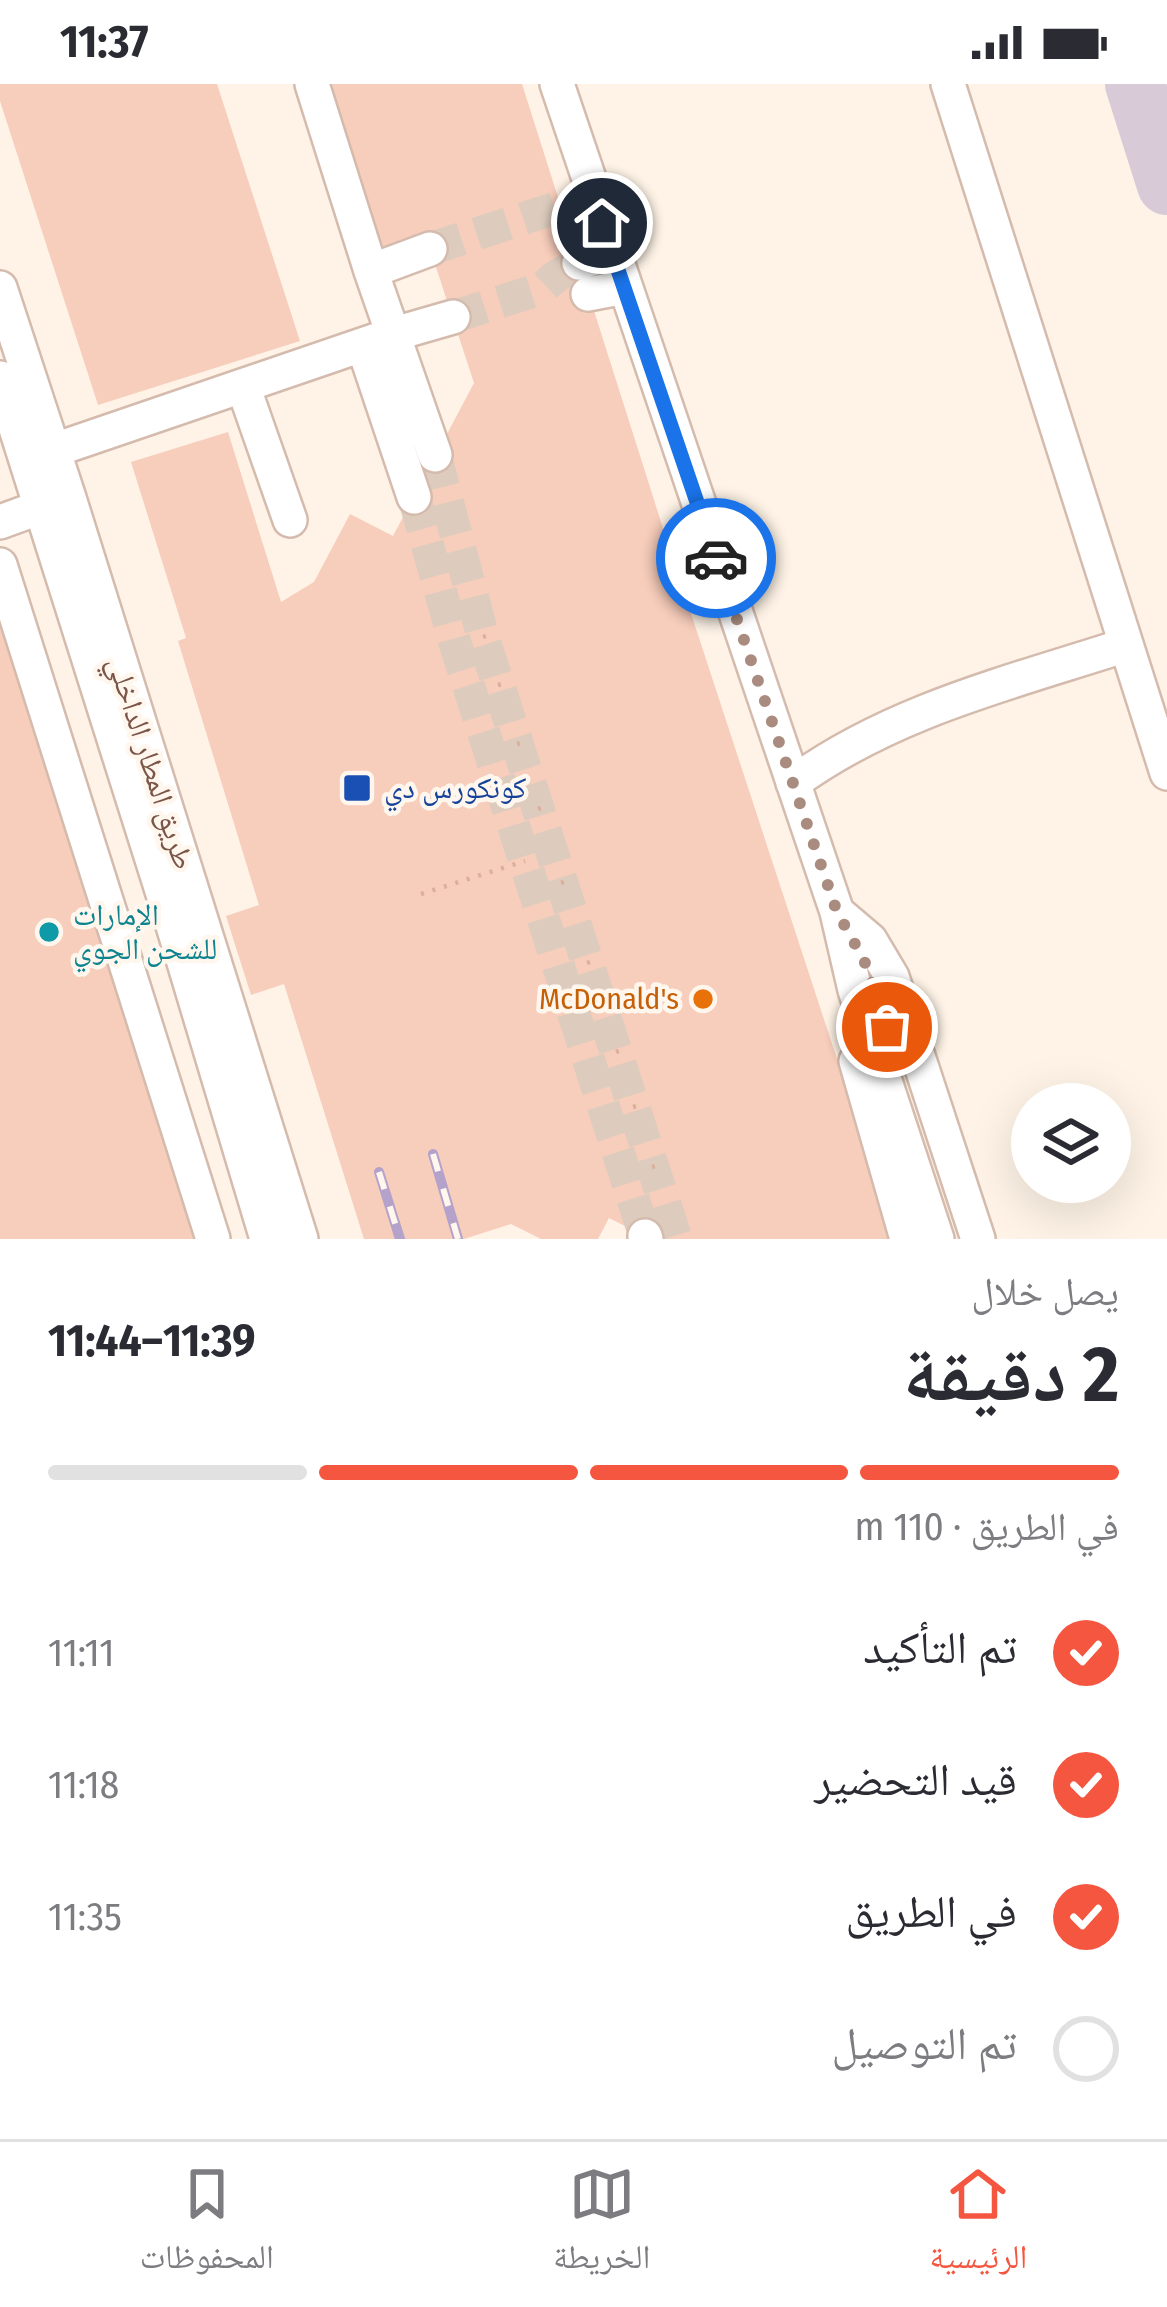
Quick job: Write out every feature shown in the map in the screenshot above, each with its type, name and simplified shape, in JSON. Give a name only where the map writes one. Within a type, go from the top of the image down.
[{"type":"lane","points":[[312,84],[371,271],[378,340],[414,497]]},
{"type":"lane","points":[[557,84],[577,200],[613,252],[837,912],[847,965],[937,1239]]},
{"type":"lane","points":[[948,84],[1167,773]]},
{"type":"lane","points":[[371,271],[430,249]]},
{"type":"lane","points":[[613,252],[584,279],[625,287]]},
{"type":"lane","points":[[0,288],[40,455],[267,1239]]},
{"type":"lane","points":[[40,455],[453,317]]},
{"type":"lane","points":[[378,340],[436,455]]},
{"type":"lane","points":[[0,377],[40,455]]},
{"type":"lane","points":[[243,386],[290,520]]},
{"type":"lane","points":[[0,523],[55,502]]},
{"type":"lane","name":"طريق المطار الداخلي","points":[[55,502],[301,1239]]},
{"type":"lane","points":[[0,565],[213,1239]]},
{"type":"lane","points":[[793,783],[890,725],[1126,645]]},
{"type":"lane","points":[[837,912],[834,952],[839,996],[907,1239]]},
{"type":"lane","points":[[837,912],[864,960],[957,1239]]},
{"type":"lane","points":[[837,912],[870,940],[892,977],[978,1239]]},
{"type":"path","points":[[483,637],[494,633]]},
{"type":"path","points":[[498,685],[509,682]]},
{"type":"path","points":[[518,744],[527,741]]},
{"type":"path","points":[[538,809],[547,806]]},
{"type":"path","points":[[421,894],[525,861]]},
{"type":"path","points":[[562,883],[570,880]]},
{"type":"building","points":[[0,84],[217,84],[300,341],[98,405],[0,101]]},
{"type":"building","name":"كونكورس دي","points":[[331,84],[522,84],[896,1239],[651,1239],[609,1218],[598,1239],[541,1239],[511,1224],[464,1239],[364,1239],[284,984],[251,995],[226,916],[259,905],[178,641],[186,638],[131,462],[228,432],[281,602],[314,582],[350,514],[393,536],[474,383],[430,249],[387,261]]},
{"type":"building","name":"الإمارات للشحن الجوي","points":[[1,629],[194,1239],[0,1239]]},
{"type":"taxiway","points":[[1135,84],[1167,185]]},
{"type":"tunnel","points":[[430,249],[562,206]]},
{"type":"tunnel","points":[[453,317],[543,288],[579,263]]},
{"type":"tunnel","points":[[435,455],[483,637],[676,1239]]},
{"type":"tunnel","points":[[414,497],[455,643],[645,1236]]},
{"type":"railway","points":[[433,1154],[458,1239]]},
{"type":"railway","points":[[379,1172],[400,1239]]},
{"type":"way so far","points":[[716,558],[837,912],[864,960],[887,1027]]},
{"type":"place","name":"كونكورس دي","points":[[357,788]]},
{"type":"place","name":"الإمارات للشحن الجوي","points":[[49,932]]},
{"type":"place","name":"McDonald's","points":[[703,999]]},
{"type":"route","points":[[602,223],[716,558]]}]
